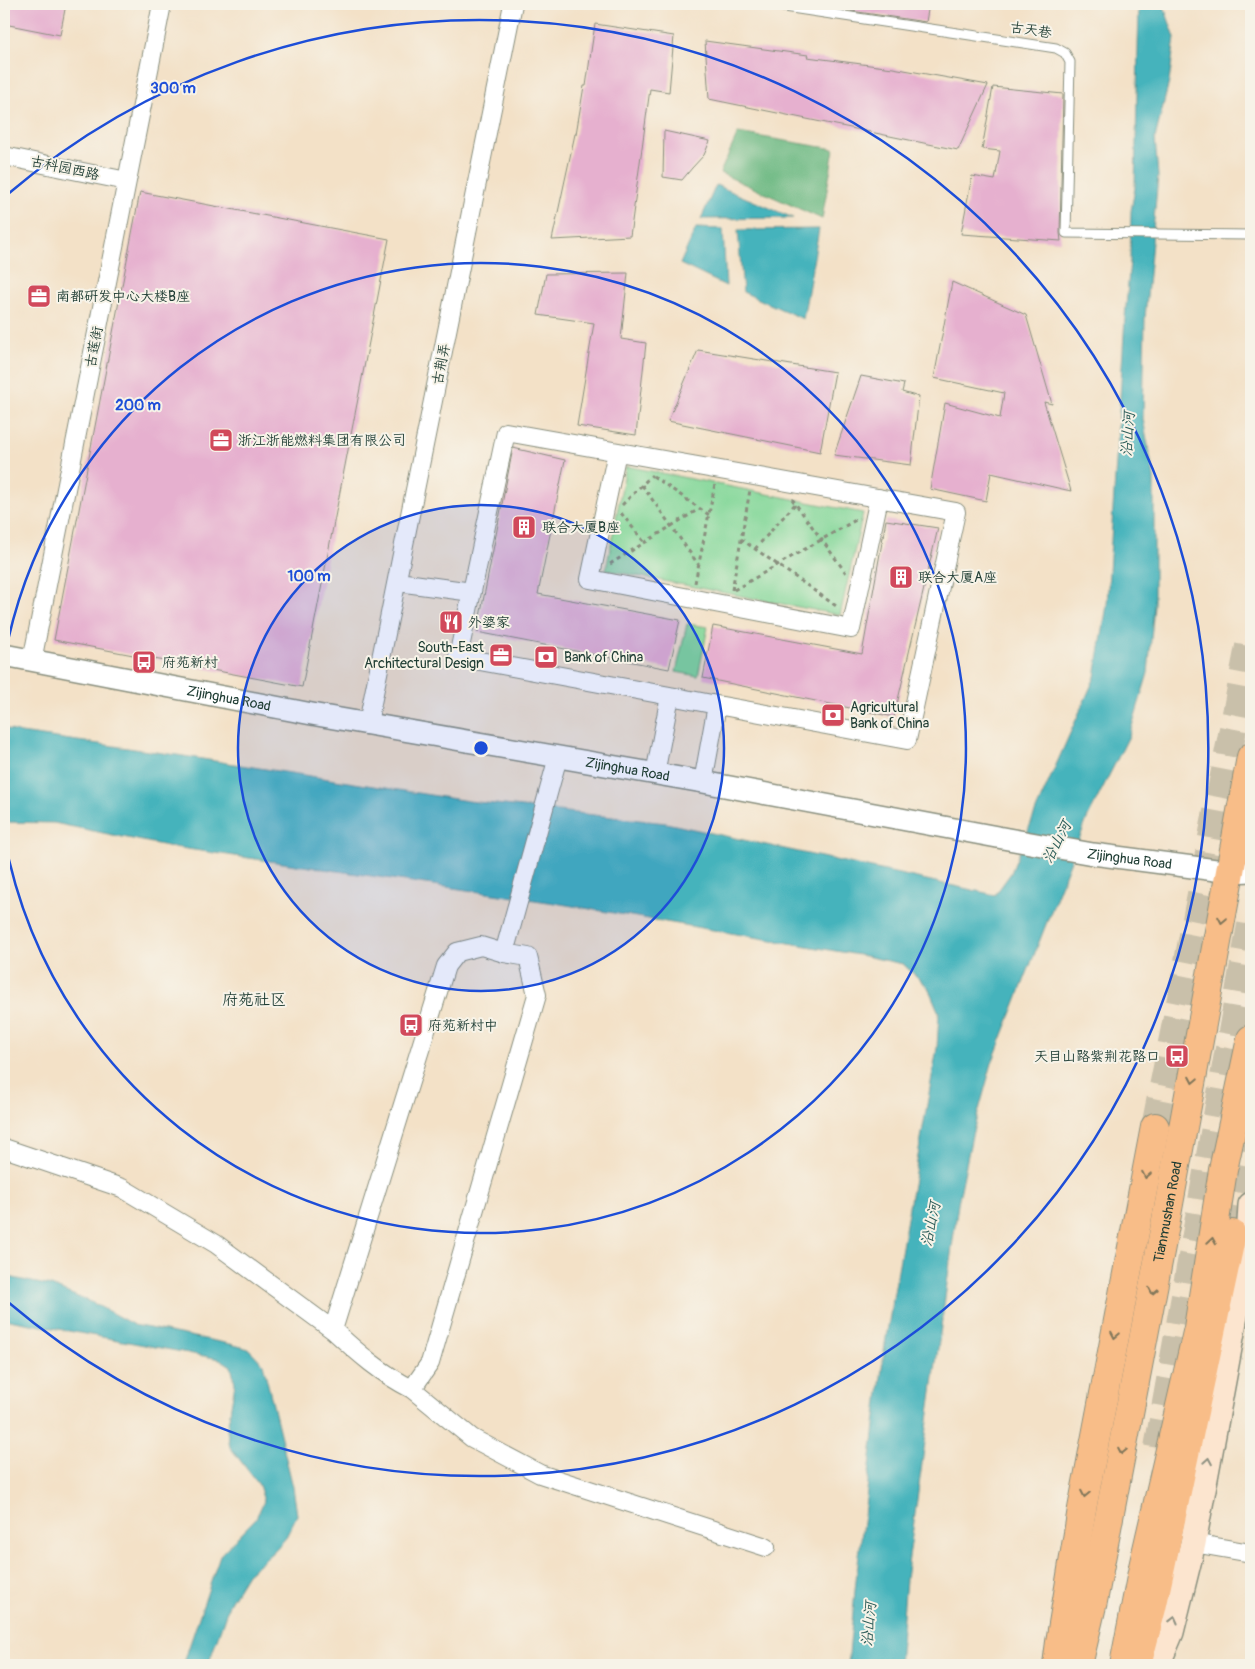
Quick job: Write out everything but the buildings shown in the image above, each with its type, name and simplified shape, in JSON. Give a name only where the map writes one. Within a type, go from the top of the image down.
[{"type":"main road","name":"Tianmushan Road","points":[[1078,1665],[1093,1601],[1163,1240],[1241,872],[1251,757]]},
{"type":"main road","points":[[1124,1665],[1198,1328],[1223,1170],[1251,1039]]},
{"type":"main road","points":[[1058,1665],[1060,1642],[1082,1509],[1155,1127]]},
{"type":"main road","points":[[1158,1665],[1171,1632],[1193,1543],[1249,1240],[1251,1205]]},
{"type":"main road","points":[[1136,1665],[1152,1608],[1232,1234]]},
{"type":"street","name":"古莲街","points":[[32,661],[162,4]]},
{"type":"street","name":"古荆弄","points":[[368,724],[513,4]]},
{"type":"street","name":"古科园西路","points":[[4,156],[127,181]]},
{"type":"street","points":[[506,432],[617,452],[956,512],[907,740],[458,657],[506,432]]},
{"type":"street","points":[[617,452],[590,579],[691,598],[730,598],[851,629],[879,498]]},
{"type":"street","points":[[398,582],[472,592]]},
{"type":"street","name":"Zijinghua Road","points":[[4,655],[368,724],[703,782],[1008,840],[1093,854],[1241,872]]},
{"type":"street","points":[[655,774],[670,696]]},
{"type":"street","points":[[703,782],[717,705]]},
{"type":"street","points":[[504,953],[558,757]]},
{"type":"street","points":[[334,1330],[446,966],[457,952],[481,946],[504,953],[528,957],[537,994],[430,1363],[412,1389]]},
{"type":"street","points":[[4,1148],[122,1188],[216,1244],[334,1330],[364,1359],[392,1379],[412,1389],[472,1438],[540,1474],[766,1547]]},
{"type":"street","points":[[1193,1543],[1251,1553]]},
{"type":"lane","name":"古天巷","points":[[765,4],[1056,48],[1066,54],[1070,62],[1066,233],[1251,235]]},
{"type":"path","points":[[644,470],[708,515]]},
{"type":"path","points":[[691,598],[717,470]]},
{"type":"path","points":[[645,542],[618,509],[652,475]]},
{"type":"path","points":[[730,598],[752,476]]},
{"type":"path","points":[[642,485],[698,565]]},
{"type":"path","points":[[792,499],[849,577]]},
{"type":"path","points":[[755,549],[795,504]]},
{"type":"path","points":[[607,566],[699,509]]},
{"type":"path","points":[[730,598],[777,565],[862,516]]},
{"type":"path","points":[[741,540],[842,610]]},
{"type":"green space","points":[[738,133],[834,149],[822,219],[720,173]]},
{"type":"green space","points":[[626,466],[863,513],[840,615],[606,570]]},
{"type":"green space","points":[[687,624],[708,627],[698,676],[676,672]]},
{"type":"water","name":"沿山河","points":[[1139,4],[1163,4],[1175,38],[1169,82],[1155,138],[1158,176],[1145,318],[1143,419],[1154,477],[1154,605],[1148,673],[1129,736],[1087,819],[992,1063],[972,1135],[958,1204],[906,1579],[899,1665],[848,1665],[856,1580],[885,1344],[937,1048],[939,1013],[928,987],[903,964],[865,956],[555,903],[167,846],[54,823],[4,822],[4,728],[21,733],[177,755],[468,801],[666,823],[995,895],[1011,873],[1037,808],[1095,677],[1107,605],[1130,261],[1131,211],[1135,188]]},
{"type":"water","points":[[716,185],[793,218],[701,219]]},
{"type":"water","points":[[696,228],[723,229],[726,286],[680,264]]},
{"type":"water","points":[[819,229],[803,319],[743,292],[738,230]]},
{"type":"water","points":[[4,1276],[51,1286],[95,1304],[134,1325],[249,1349],[263,1364],[293,1487],[297,1515],[285,1539],[247,1574],[230,1602],[208,1665],[183,1665],[220,1555],[256,1518],[264,1501],[259,1485],[230,1447],[227,1430],[235,1383],[231,1366],[220,1359],[4,1319]]},
{"type":"tunnel","points":[[1155,1127],[1251,636]]},
{"type":"tunnel","points":[[1158,1448],[1251,925]]},
{"type":"tunnel","points":[[1232,1234],[1251,1127]]},
{"type":"place","name":"南都研发中心大楼B座","points":[[39,296]]},
{"type":"place","name":"浙江浙能燃料集团有限公司","points":[[221,440]]},
{"type":"place","name":"联合大厦B座","points":[[524,527]]},
{"type":"place","name":"联合大厦A座","points":[[901,577]]},
{"type":"place","name":"外婆家","points":[[451,622]]},
{"type":"place","name":"South-East Architectural Design","points":[[501,655]]},
{"type":"place","name":"Bank of China","points":[[546,657]]},
{"type":"place","name":"府苑新村","points":[[144,662]]},
{"type":"place","name":"Agricultural Bank of China","points":[[833,715]]},
{"type":"place","name":"府苑新村中","points":[[411,1025]]},
{"type":"place","name":"天目山路紫荆花路口","points":[[1177,1056]]},
{"type":"district","name":"府苑社区","points":[[254,1000]]}]
